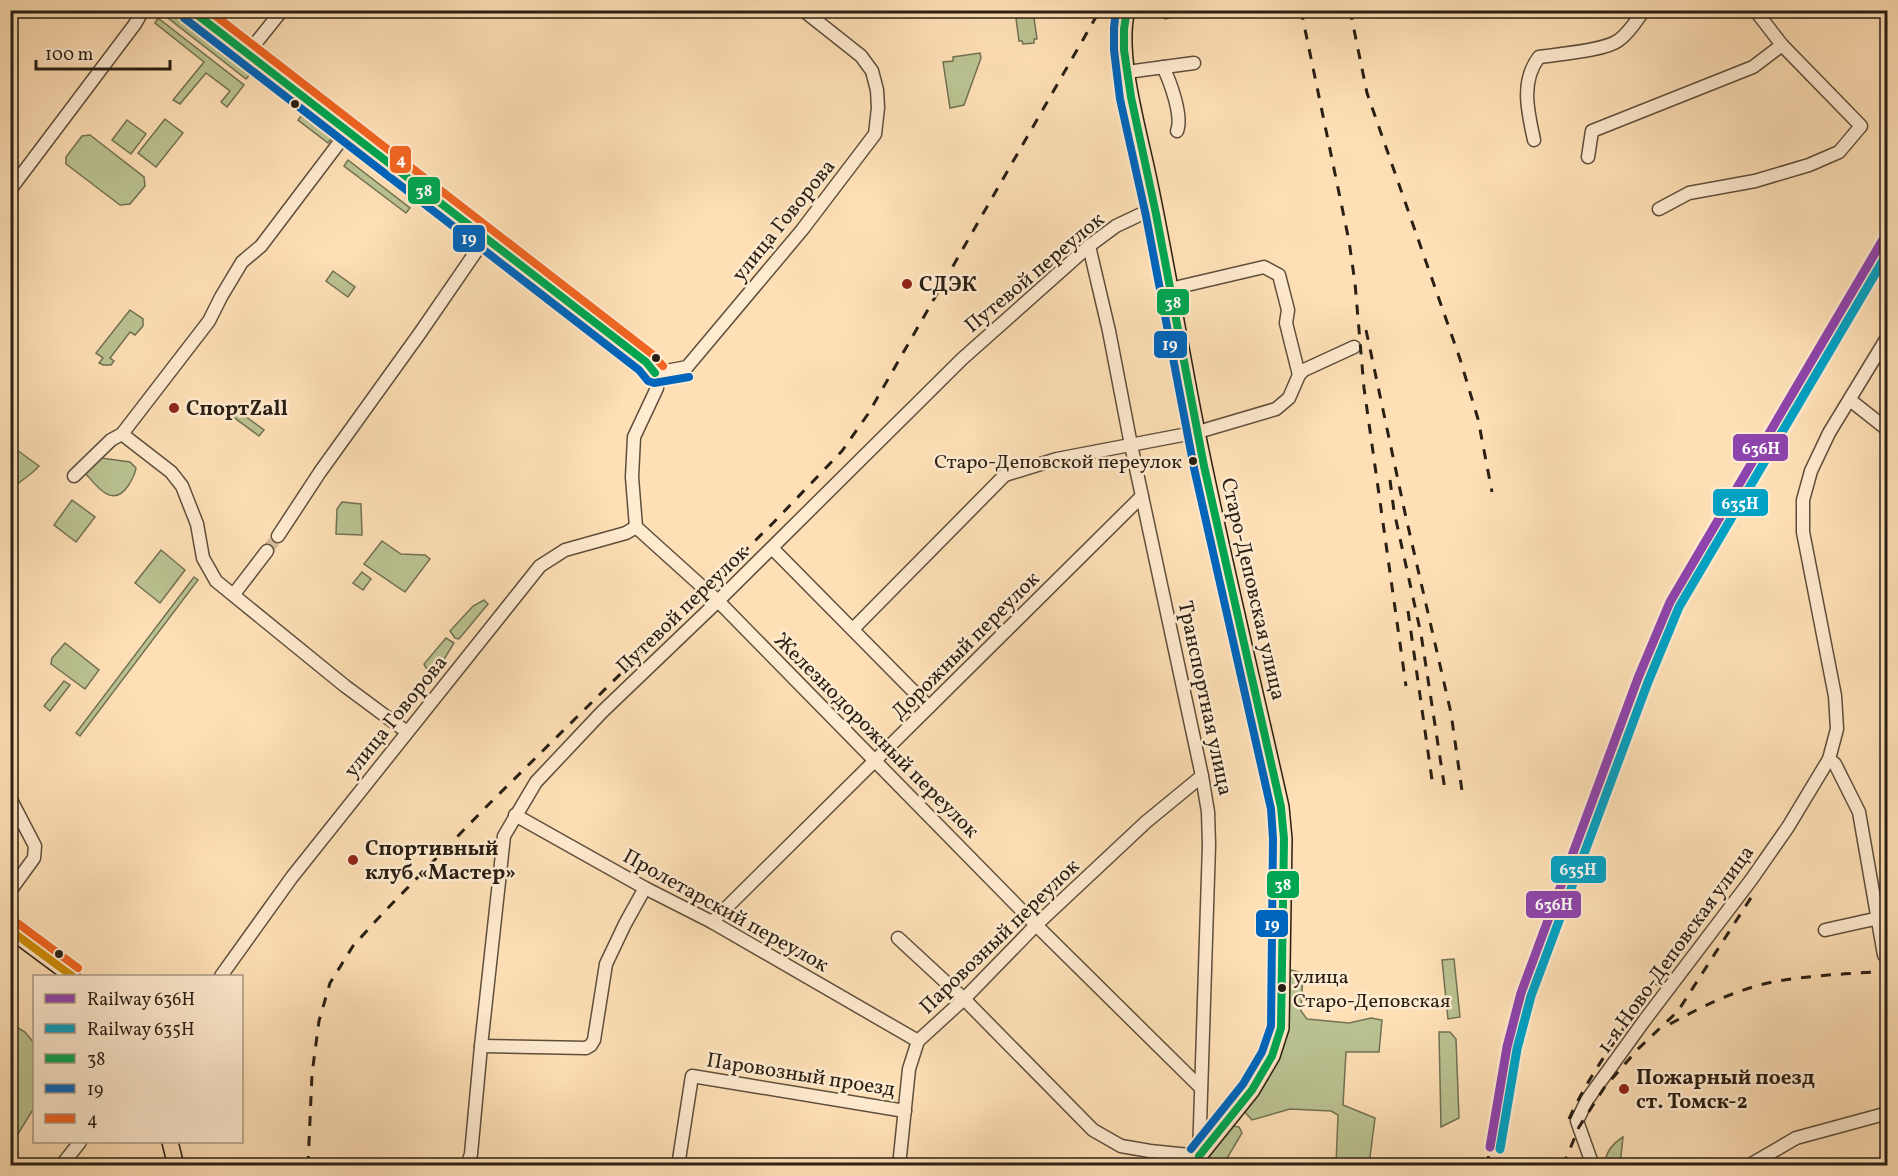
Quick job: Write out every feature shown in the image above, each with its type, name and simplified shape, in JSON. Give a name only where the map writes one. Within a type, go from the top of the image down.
[{"type":"main road","name":"Старо-Деповская улица","points":[[1127,10],[1125,29],[1127,72],[1198,432],[1281,807],[1284,839],[1281,1028],[1272,1056],[1252,1089],[1198,1161]]},
{"type":"main road","points":[[10,930],[71,975]]},
{"type":"street","points":[[10,190],[135,24],[143,10]]},
{"type":"street","points":[[190,10],[646,362],[655,373],[657,388],[634,437],[632,477],[636,526]]},
{"type":"street","points":[[247,54],[284,10]]},
{"type":"street","name":"улица Говорова","points":[[655,373],[687,367],[802,230],[875,134],[878,108],[877,90],[872,71],[861,56],[803,10]]},
{"type":"street","points":[[1534,140],[1526,103],[1531,68],[1539,57],[1599,48],[1617,42],[1629,32],[1644,10]]},
{"type":"street","points":[[1659,209],[1689,193],[1755,181],[1809,165],[1839,152],[1861,126],[1782,45],[1755,10]]},
{"type":"street","points":[[1588,157],[1593,131],[1753,67],[1782,45]]},
{"type":"street","points":[[1127,72],[1194,63]]},
{"type":"street","points":[[1163,67],[1176,101],[1179,126],[1177,131]]},
{"type":"street","points":[[74,476],[111,440],[122,434],[209,321],[242,262],[261,246],[348,131]]},
{"type":"street","name":"Путевой переулок","points":[[467,1166],[471,1154],[504,836],[536,782],[602,711],[718,601],[962,359],[1089,246],[1116,226],[1154,208]]},
{"type":"street","points":[[278,536],[320,472],[486,237]]},
{"type":"street","name":"Транспортная улица","points":[[1089,246],[1109,331],[1208,813],[1209,845],[1198,1161]]},
{"type":"street","points":[[1170,289],[1264,267],[1279,275],[1288,310],[1286,322],[1299,375]]},
{"type":"street","name":"1-я Ново-Деповская улица","points":[[1593,1166],[1577,1121],[1587,1100],[1757,872],[1788,827],[1829,759],[1837,729],[1835,696],[1803,532],[1803,500],[1811,471],[1830,433],[1887,336]]},
{"type":"street","points":[[853,629],[1005,475],[1057,459],[1198,432],[1276,409],[1289,398],[1299,375],[1304,370],[1354,347]]},
{"type":"street","points":[[1850,400],[1887,430]]},
{"type":"street","points":[[122,434],[171,472],[182,486],[197,524],[203,558],[216,581],[345,686],[406,732]]},
{"type":"street","name":"Дорожный переулок","points":[[712,921],[1142,496]]},
{"type":"street","name":"улица Говорова","points":[[222,975],[269,907],[540,566],[565,550],[626,533],[636,526]]},
{"type":"street","name":"Железнодорожный переулок","points":[[636,526],[718,601],[1036,925],[1201,1088]]},
{"type":"street","points":[[772,548],[929,707]]},
{"type":"street","points":[[234,594],[267,550]]},
{"type":"street","points":[[1829,759],[1835,764],[1859,813],[1883,917],[1884,955]]},
{"type":"street","name":"Паровозный переулок","points":[[899,1166],[909,1069],[918,1041],[964,999],[1036,925],[1146,822],[1202,776]]},
{"type":"street","points":[[10,798],[35,846],[34,858],[10,891]]},
{"type":"street","name":"Пролетарский переулок","points":[[515,815],[645,888],[712,921],[918,1041]]},
{"type":"street","points":[[481,1046],[586,1048],[591,1045],[594,1040],[606,964],[645,888]]},
{"type":"street","points":[[1825,930],[1883,917]]},
{"type":"street","points":[[898,938],[964,999],[1093,1130],[1121,1146],[1198,1161]]},
{"type":"street","name":"Паровозный проезд","points":[[678,1166],[692,1076],[904,1110]]},
{"type":"street","points":[[1748,1166],[1796,1138],[1887,1113]]},
{"type":"street","points":[[61,1166],[79,1143]]},
{"type":"green space","points":[[159,11],[171,11],[251,73],[246,79]]},
{"type":"green space","points":[[1015,11],[1033,11],[1037,39],[1034,39],[1034,43],[1023,44],[1019,41]]},
{"type":"green space","points":[[158,18],[244,85],[227,107],[221,102],[230,91],[206,73],[180,104],[173,100],[204,62],[155,23]]},
{"type":"green space","points":[[980,53],[981,58],[964,105],[950,108],[943,62],[953,61],[953,57]]},
{"type":"green space","points":[[302,115],[332,138],[328,143],[298,120]]},
{"type":"green space","points":[[165,119],[183,133],[156,167],[138,153]]},
{"type":"green space","points":[[127,120],[146,134],[131,154],[112,140]]},
{"type":"green space","points":[[90,135],[144,177],[145,186],[130,204],[120,205],[66,164],[66,157],[82,136]]},
{"type":"green space","points":[[348,160],[410,208],[406,213],[344,166]]},
{"type":"green space","points":[[333,271],[355,287],[348,297],[326,281]]},
{"type":"green space","points":[[130,310],[143,319],[143,326],[135,335],[130,332],[110,358],[114,361],[111,365],[99,363],[103,358],[96,353]]},
{"type":"green space","points":[[233,407],[264,430],[259,436],[228,413]]},
{"type":"green space","points":[[10,445],[39,466],[11,489],[11,477],[17,468],[11,463]]},
{"type":"green space","points":[[101,458],[130,462],[136,468],[128,486],[117,495],[106,494],[86,474],[86,469]]},
{"type":"green space","points":[[72,500],[95,517],[76,542],[54,525]]},
{"type":"green space","points":[[342,502],[361,504],[362,535],[336,534],[337,509]]},
{"type":"green space","points":[[382,541],[401,554],[425,555],[430,559],[405,592],[364,564]]},
{"type":"green space","points":[[161,550],[185,570],[160,603],[135,583]]},
{"type":"green space","points":[[362,572],[371,579],[363,590],[353,583]]},
{"type":"green space","points":[[194,577],[198,580],[80,736],[76,733]]},
{"type":"green space","points":[[484,600],[488,604],[459,639],[455,638],[450,631],[473,606]]},
{"type":"green space","points":[[446,638],[454,643],[443,661],[434,669],[426,668],[424,664]]},
{"type":"green space","points":[[65,643],[99,670],[85,689],[51,664],[52,658]]},
{"type":"green space","points":[[64,681],[70,685],[50,711],[44,706]]},
{"type":"green space","points":[[1454,959],[1460,1017],[1448,1019],[1442,960]]},
{"type":"green space","points":[[1287,969],[1303,973],[1301,1011],[1307,1019],[1349,1023],[1371,1018],[1382,1020],[1379,1052],[1346,1052],[1343,1105],[1375,1118],[1369,1165],[1336,1165],[1338,1115],[1331,1111],[1290,1109],[1252,1120],[1242,1109],[1276,1057]]},
{"type":"green space","points":[[10,1023],[25,1032],[33,1042],[33,1110],[11,1145]]},
{"type":"green space","points":[[1439,1032],[1450,1032],[1456,1039],[1459,1118],[1441,1127]]},
{"type":"green space","points":[[1232,1126],[1239,1127],[1242,1133],[1223,1165],[1207,1166],[1208,1157]]},
{"type":"green space","points":[[1623,1137],[1620,1165],[1605,1165],[1610,1149]]},
{"type":"tunnel","points":[[267,551],[278,536]]},
{"type":"railway","points":[[308,1166],[312,1074],[319,1021],[330,983],[353,946],[489,804],[774,522],[842,451],[868,414],[1100,10]]},
{"type":"railway","points":[[1301,10],[1349,241],[1364,388],[1406,686]]},
{"type":"railway","points":[[1350,10],[1367,93],[1460,359],[1478,419],[1492,492]]},
{"type":"railway","points":[[1853,290],[1888,222]]},
{"type":"railway","points":[[1366,330],[1451,713],[1462,791]]},
{"type":"railway","points":[[1390,480],[1394,511],[1421,634],[1445,790]]},
{"type":"railway","points":[[1408,611],[1433,787]]},
{"type":"railway","points":[[1563,1166],[1579,1127],[1604,1088],[1637,1050],[1678,1011],[1754,893]]},
{"type":"railway","points":[[1569,1119],[1607,1052],[1684,947]]},
{"type":"railway","points":[[1670,1024],[1718,1000],[1768,983],[1813,976],[1888,971]]},
{"type":"railway","points":[[1487,1166],[1490,1147]]},
{"type":"rail line","name":"636Н","points":[[1490,1147],[1507,1047],[1521,993],[1638,678],[1670,602],[1888,231]]},
{"type":"rail line","name":"635Н","points":[[1500,1149],[1517,1049],[1531,996],[1648,682],[1679,607],[1888,252]]},
{"type":"transit line","name":"38","points":[[191,10],[646,362],[655,373]]},
{"type":"transit line","name":"4","points":[[208,10],[652,354],[663,366]]},
{"type":"transit line","name":"19","points":[[1116,10],[1114,50],[1120,99],[1146,216],[1194,468],[1271,809],[1273,839],[1271,1026],[1262,1052],[1243,1084],[1191,1149]]},
{"type":"transit line","name":"38","points":[[1127,10],[1124,50],[1131,97],[1156,214],[1204,466],[1281,807],[1284,839],[1281,1028],[1272,1056],[1252,1090],[1199,1156]]},
{"type":"transit line","name":"19","points":[[184,18],[639,370],[648,381],[654,383],[689,377]]},
{"type":"transit line","name":"4","points":[[16,922],[78,968]]},
{"type":"transit line","points":[[10,930],[71,975]]},
{"type":"place","name":"СДЭК","points":[[907,284]]},
{"type":"place","name":"СпортZall","points":[[174,408]]},
{"type":"place","name":"Старо-Деповской переулок","points":[[1193,461]]},
{"type":"place","name":"Спортивный клуб «Мастер»","points":[[353,860]]},
{"type":"place","name":"улица Старо-Деповская","points":[[1282,988]]},
{"type":"place","name":"Пожарный поезд ст. Томск-2","points":[[1624,1089]]}]
